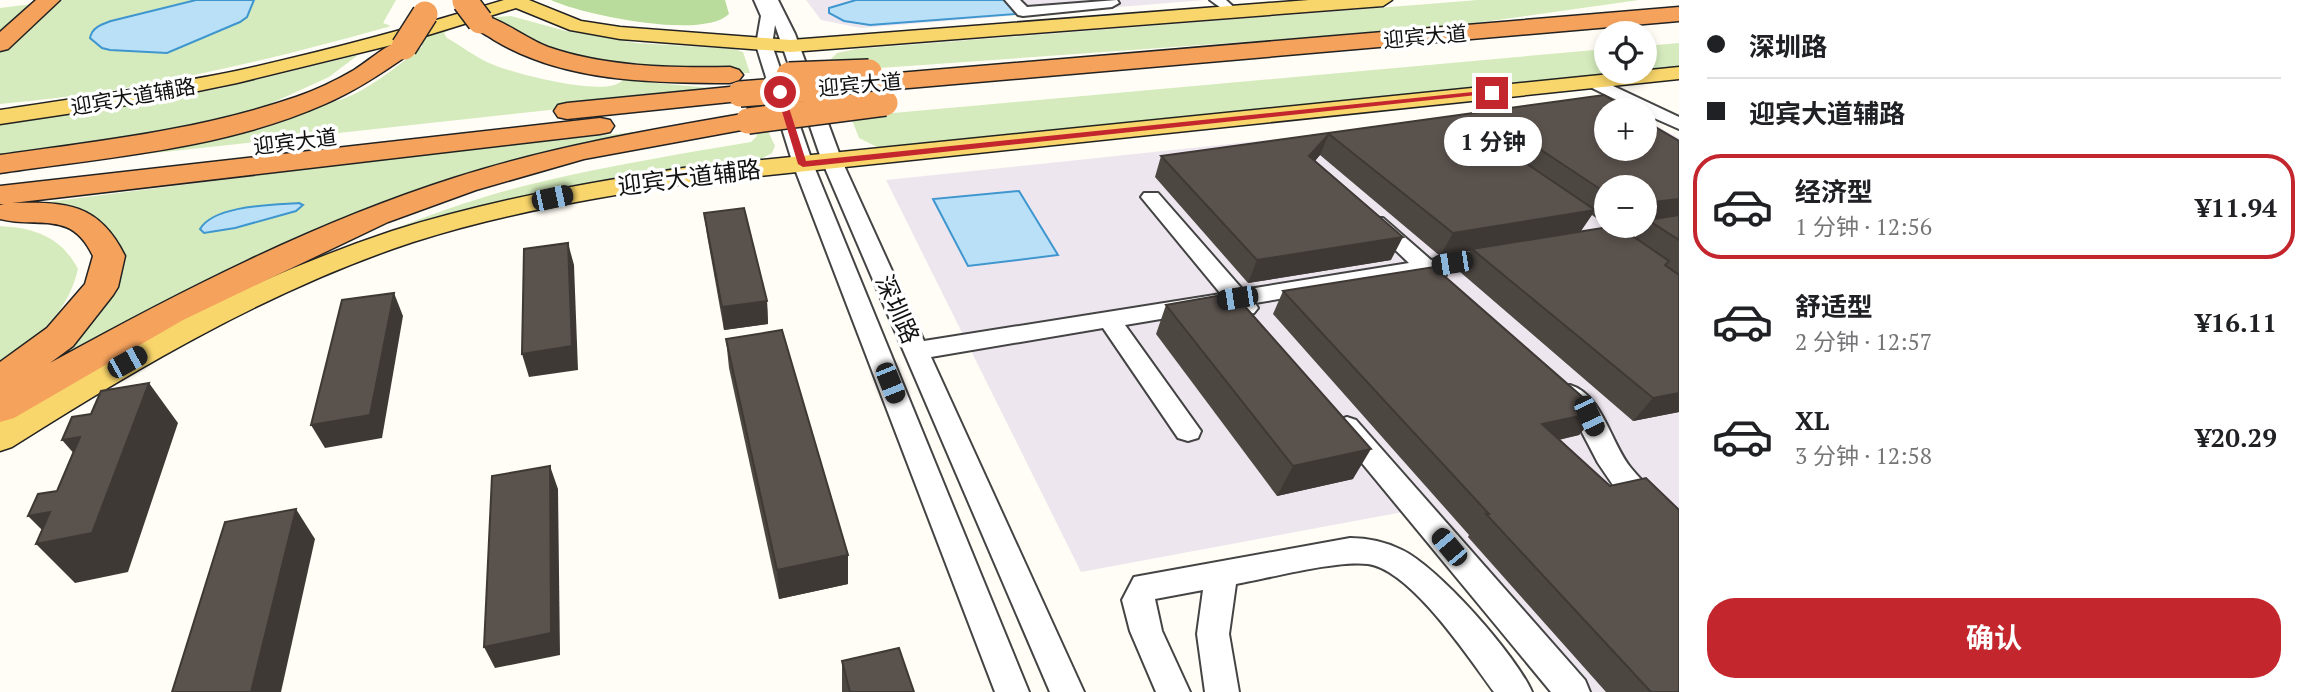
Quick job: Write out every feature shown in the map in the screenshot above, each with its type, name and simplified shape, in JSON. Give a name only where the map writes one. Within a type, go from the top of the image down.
[{"type":"highway","points":[[1387,39],[1652,0]]},
{"type":"highway","points":[[0,25],[37,1]]},
{"type":"highway","points":[[0,44],[37,1]]},
{"type":"highway","points":[[0,164],[180,136],[238,124],[284,110],[356,80],[404,47],[427,7]]},
{"type":"highway","points":[[469,7],[505,38],[545,56],[628,71],[742,100],[1142,66]]},
{"type":"highway","name":"迎宾大道","points":[[1142,66],[1387,39],[1679,14]]},
{"type":"highway","points":[[1657,30],[1679,28]]},
{"type":"highway","points":[[1657,37],[1679,36]]},
{"type":"highway","name":"迎宾大道","points":[[1142,66],[1429,51],[1594,38]]},
{"type":"highway","points":[[0,408],[171,312],[377,215],[465,184],[742,100],[1142,66]]},
{"type":"highway","name":"迎宾大道","points":[[0,175],[465,121],[742,100]]},
{"type":"highway","name":"迎宾大道","points":[[0,195],[742,100]]},
{"type":"highway","points":[[0,212],[42,212],[73,218],[97,232],[108,256],[101,287],[74,321],[49,346],[0,381]]},
{"type":"main road","name":"迎宾大道辅路","points":[[0,117],[140,96],[237,77],[405,36],[515,1],[577,26],[620,33],[791,46],[1225,6],[1383,0]]},
{"type":"main road","name":"迎宾大道辅路","points":[[1657,75],[1679,73]]},
{"type":"main road","name":"迎宾大道辅路","points":[[0,438],[168,340],[273,288],[365,251],[506,207],[599,188],[683,176],[1594,82]]},
{"type":"street","name":"深圳路","points":[[761,0],[769,16],[764,45],[803,164],[1012,692]]},
{"type":"street","name":"深圳路","points":[[771,0],[791,46],[832,161],[1067,692]]},
{"type":"street","points":[[1013,0],[1023,12],[1112,3],[1109,0]]},
{"type":"street","points":[[1606,84],[1679,124]]},
{"type":"street","points":[[1607,84],[1679,116]]},
{"type":"street","points":[[1151,197],[1264,330]]},
{"type":"street","points":[[1357,206],[1456,293]]},
{"type":"street","points":[[1657,230],[1679,226]]},
{"type":"street","points":[[1581,232],[1594,235]]},
{"type":"street","points":[[1605,238],[1626,253]]},
{"type":"street","points":[[916,351],[1523,251]]},
{"type":"street","points":[[1109,319],[1188,432]]},
{"type":"street","points":[[1554,380],[1589,416],[1611,463],[1627,485],[1679,532]]},
{"type":"street","points":[[1328,405],[1573,692]]},
{"type":"street","points":[[1174,692],[1146,631],[1138,600],[1145,587],[1350,551],[1373,552],[1398,563],[1423,580],[1515,692]]},
{"type":"street","points":[[1222,692],[1213,650],[1215,606],[1223,575]]},
{"type":"shaded area","points":[[806,0],[1205,0],[861,28],[821,20]]},
{"type":"shaded area","points":[[1594,106],[1594,161],[1657,161],[1657,126],[1679,138],[1679,692],[1556,692],[1403,512],[1081,572],[886,180]]},
{"type":"green space","points":[[64,0],[396,0],[383,23],[391,26],[343,39],[246,64],[148,84],[0,104],[0,8]]},
{"type":"green space","points":[[551,0],[725,0],[729,14],[715,21],[695,25],[670,25],[615,18]]},
{"type":"green space","points":[[1478,0],[1639,0],[1440,28],[866,69],[882,114],[1594,50],[1594,78],[883,150],[859,138],[829,61],[837,53],[856,49]]},
{"type":"green space","points":[[511,16],[566,31],[636,43],[734,49],[743,52],[750,73],[688,73],[547,54],[483,18]]},
{"type":"green space","points":[[458,25],[444,33],[447,38],[489,63],[537,78],[579,86],[614,85],[623,80],[733,90],[72,162],[316,104],[330,103],[358,92],[386,75],[422,47],[421,37]]},
{"type":"green space","points":[[1679,43],[1679,69],[1657,71],[1657,45]]},
{"type":"green space","points":[[358,55],[329,77],[263,107],[266,112],[0,161],[0,124],[218,89]]},
{"type":"green space","points":[[704,125],[480,174],[15,390],[74,332],[107,234],[8,207],[450,151]]},
{"type":"green space","points":[[766,127],[775,146],[772,153],[752,164],[593,185],[353,250],[0,423],[285,269],[290,273],[411,222],[504,191],[616,166],[751,142],[757,136],[754,129]]},
{"type":"green space","points":[[0,226],[25,229],[46,236],[64,249],[78,269],[67,299],[48,325],[0,366]]},
{"type":"water","points":[[196,0],[254,0],[247,17],[240,22],[167,53],[110,50],[102,48],[90,38],[95,29],[111,21]]},
{"type":"water","points":[[856,0],[1004,0],[1016,14],[870,25],[844,21],[829,13],[829,8]]},
{"type":"water","points":[[1019,191],[1058,255],[968,266],[933,199]]},
{"type":"water","points":[[299,203],[303,205],[296,211],[235,228],[204,233],[200,229],[207,221],[231,211]]},
{"type":"building","points":[[1604,95],[1609,98],[1594,98],[1594,161],[1657,161],[1657,128],[1679,141],[1679,199],[1657,202],[1657,175],[1594,175],[1594,185],[1493,118],[1477,120],[1477,130],[1594,210],[1453,233],[1329,134],[1309,156],[1403,237],[1257,260],[1161,156]]},
{"type":"building","points":[[744,208],[767,301],[722,307],[704,213]]},
{"type":"building","points":[[1679,215],[1679,240],[1657,226],[1657,219]]},
{"type":"building","points":[[1594,230],[1594,238],[1635,238],[1669,261],[1665,265],[1679,275],[1679,393],[1653,398],[1472,249]]},
{"type":"building","points":[[568,243],[572,346],[522,354],[524,249]]},
{"type":"building","points":[[1434,267],[1598,412],[1542,424],[1610,486],[1646,478],[1679,510],[1679,692],[1651,692],[1283,291]]},
{"type":"building","points":[[394,293],[370,415],[311,425],[342,300]]},
{"type":"building","points":[[1233,293],[1371,449],[1293,466],[1166,305]]},
{"type":"building","points":[[782,330],[848,555],[777,570],[726,339]]},
{"type":"building","points":[[149,383],[92,533],[36,544],[50,512],[28,516],[38,494],[57,491],[80,437],[62,440],[72,417],[91,414],[101,391]]},
{"type":"building","points":[[550,466],[551,633],[484,647],[492,476]]},
{"type":"building","points":[[296,509],[251,692],[172,692],[225,522]]},
{"type":"building","points":[[899,648],[914,692],[850,692],[842,661]]},
{"type":"route","points":[[780,92],[803,164],[1492,93]]}]
